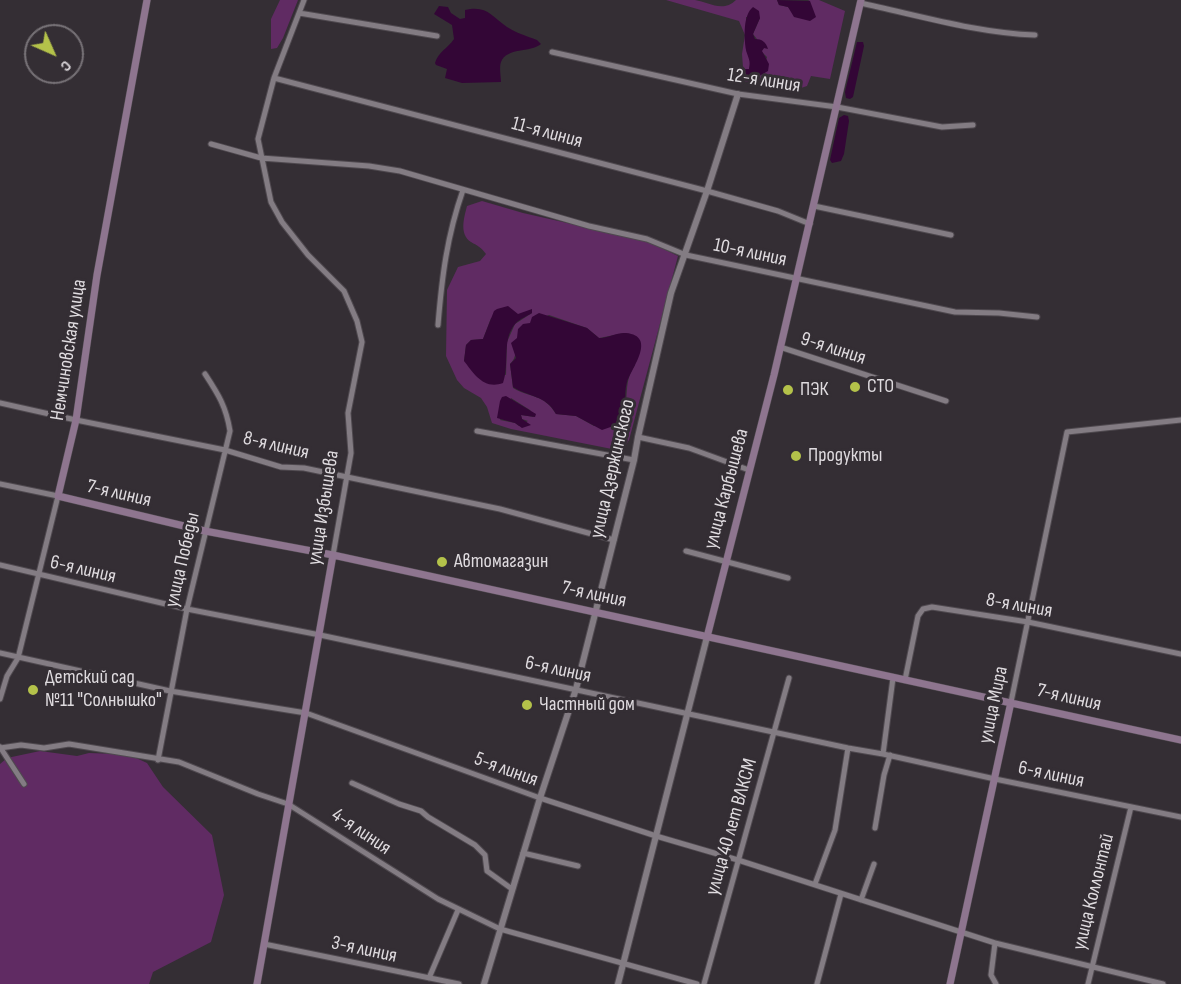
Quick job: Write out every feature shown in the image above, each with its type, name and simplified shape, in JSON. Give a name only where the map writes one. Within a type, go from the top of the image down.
[{"type":"main road","name":"Немчиновская улица","points":[[58,496],[76,420],[97,275],[147,0]]},
{"type":"main road","name":"улица Карбышева","points":[[707,637],[810,224],[860,2]]},
{"type":"main road","name":"7-я линия","points":[[58,496],[205,531],[333,555],[1181,740]]},
{"type":"main road","name":"улица Избышева","points":[[258,984],[333,555]]},
{"type":"main road","name":"улица Мира","points":[[950,984],[1011,702]]},
{"type":"street","name":"улица Избышева","points":[[304,0],[274,78],[258,139],[271,202],[282,222],[308,255],[344,291],[357,321],[362,342],[348,413],[351,453],[333,555]]},
{"type":"street","points":[[860,2],[1016,35],[1035,36]]},
{"type":"street","points":[[299,13],[437,36]]},
{"type":"street","name":"12-я линия","points":[[552,52],[738,94],[837,107],[942,127],[973,125]]},
{"type":"street","name":"11-я линия","points":[[274,78],[707,191],[778,211],[810,224]]},
{"type":"street","name":"улица Дзержинского","points":[[484,984],[540,798],[576,689],[634,460],[671,293],[686,255],[738,94]]},
{"type":"street","name":"10-я линия","points":[[211,144],[261,158],[369,166],[400,171],[589,226],[646,239],[686,255],[955,312],[1037,317]]},
{"type":"street","points":[[438,325],[443,263],[463,190]]},
{"type":"street","points":[[814,206],[951,235]]},
{"type":"street","name":"9-я линия","points":[[780,347],[946,401]]},
{"type":"street","name":"улица Победы","points":[[158,759],[187,609],[230,431],[222,400],[205,374]]},
{"type":"street","name":"8-я линия","points":[[0,403],[225,450],[281,467],[304,468],[500,509],[614,540]]},
{"type":"street","name":"улица Мира","points":[[1011,702],[1067,432],[1181,420]]},
{"type":"street","points":[[477,431],[634,460]]},
{"type":"street","points":[[638,437],[689,448],[749,470]]},
{"type":"street","name":"7-я линия","points":[[0,484],[58,496]]},
{"type":"street","name":"Немчиновская улица","points":[[0,699],[7,676],[18,658],[58,496]]},
{"type":"street","points":[[686,551],[788,579]]},
{"type":"street","name":"6-я линия","points":[[0,566],[187,609],[1181,817]]},
{"type":"street","name":"8-я линия","points":[[905,680],[918,616],[923,609],[932,607],[1028,622],[1181,654]]},
{"type":"street","name":"улица Карбышева","points":[[618,984],[707,637]]},
{"type":"street","name":"5-я линия","points":[[0,653],[170,691],[306,713],[540,798],[656,836],[815,884],[995,943],[1163,984]]},
{"type":"street","name":"улица 40 лет ВЛКСМ","points":[[704,984],[789,678]]},
{"type":"street","points":[[875,828],[887,755],[893,678]]},
{"type":"street","name":"4-я линия","points":[[0,748],[21,745],[44,748],[69,744],[179,762],[288,804],[458,910],[500,929],[697,984]]},
{"type":"street","points":[[0,748],[24,784]]},
{"type":"street","points":[[815,884],[835,830],[848,748]]},
{"type":"street","points":[[352,783],[421,811],[428,818],[475,844],[485,855],[487,871],[512,889]]},
{"type":"street","name":"улица Коллонтай","points":[[1088,984],[1131,807]]},
{"type":"street","points":[[523,853],[578,866]]},
{"type":"street","points":[[861,900],[874,864]]},
{"type":"street","points":[[817,984],[841,894]]},
{"type":"street","points":[[429,978],[458,910]]},
{"type":"street","points":[[995,943],[991,975],[996,984]]},
{"type":"street","name":"3-я линия","points":[[264,944],[459,984]]},
{"type":"shaded area","points":[[280,0],[298,0],[283,38],[277,48],[271,49],[271,19]]},
{"type":"shaded area","points":[[666,0],[695,0],[715,6],[726,6],[736,0],[777,0],[779,5],[788,7],[792,11],[810,1],[808,0],[819,0],[845,11],[830,79],[811,76],[807,86],[789,92],[744,81],[742,54],[745,35],[739,21]],"holes":[[[746,17],[760,18],[753,34],[764,48],[761,51],[767,57],[763,73],[754,79],[744,69],[749,69],[751,61],[746,50]]]},
{"type":"shaded area","points":[[777,0],[810,1],[816,17],[810,21],[794,17],[788,7],[779,5]]},
{"type":"shaded area","points":[[439,6],[448,7],[451,13],[460,19],[465,18],[465,10],[484,10],[510,29],[537,40],[541,44],[504,57],[500,64],[501,82],[462,83],[445,78],[447,69],[435,63],[438,56],[454,39],[452,25],[434,14]]},
{"type":"shaded area","points":[[753,7],[759,11],[760,18],[753,34],[755,39],[762,40],[766,44],[768,49],[764,48],[762,51],[769,64],[768,71],[754,79],[747,77],[744,69],[749,69],[750,63],[745,45],[745,27],[747,15]]},
{"type":"shaded area","points":[[857,42],[863,42],[864,46],[853,97],[850,99],[846,98],[845,92]]},
{"type":"shaded area","points":[[844,115],[848,116],[849,121],[844,154],[841,161],[832,163],[830,160],[839,118]]},
{"type":"shaded area","points":[[482,201],[523,213],[647,241],[678,256],[629,440],[624,448],[612,449],[511,429],[492,423],[487,407],[481,398],[464,388],[457,380],[446,356],[447,290],[458,267],[480,261],[486,254],[465,235],[463,226],[467,206]],"holes":[[[532,313],[515,324],[507,342],[506,375],[464,361],[466,345],[471,340],[483,339],[491,318]],[[549,315],[587,328],[599,338],[625,333],[635,365],[628,383],[625,415],[594,426],[576,416],[556,414],[547,403],[513,388],[510,364],[515,356],[518,337],[529,325]],[[511,398],[530,410],[534,417],[521,415],[522,419],[528,421],[519,426],[500,420]]]},
{"type":"shaded area","points":[[508,306],[518,314],[532,309],[532,313],[511,329],[503,383],[496,385],[485,383],[464,361],[466,345],[471,340],[483,339],[494,311]]},
{"type":"shaded area","points":[[539,313],[587,328],[599,338],[626,333],[635,335],[640,340],[640,353],[627,382],[622,423],[602,430],[576,416],[556,414],[547,403],[513,387],[510,364],[516,358],[511,343],[517,338],[518,329],[523,324],[530,323],[532,317]]},
{"type":"shaded area","points":[[506,396],[536,414],[535,417],[521,415],[522,419],[531,425],[522,428],[515,423],[497,418],[500,401]]},
{"type":"shaded area","points":[[40,751],[77,756],[89,753],[116,754],[134,757],[147,763],[163,787],[212,835],[224,895],[211,942],[153,972],[149,984],[0,984],[0,764],[7,758]]},
{"type":"place","name":"СТО","points":[[855,387]]},
{"type":"place","name":"ПЭК","points":[[788,390]]},
{"type":"place","name":"Продукты","points":[[796,456]]},
{"type":"place","name":"Автомагазин","points":[[442,562]]},
{"type":"place","name":"Детский сад №11 \"Солнышко\"","points":[[33,690]]},
{"type":"place","name":"Частный дом","points":[[527,705]]}]
